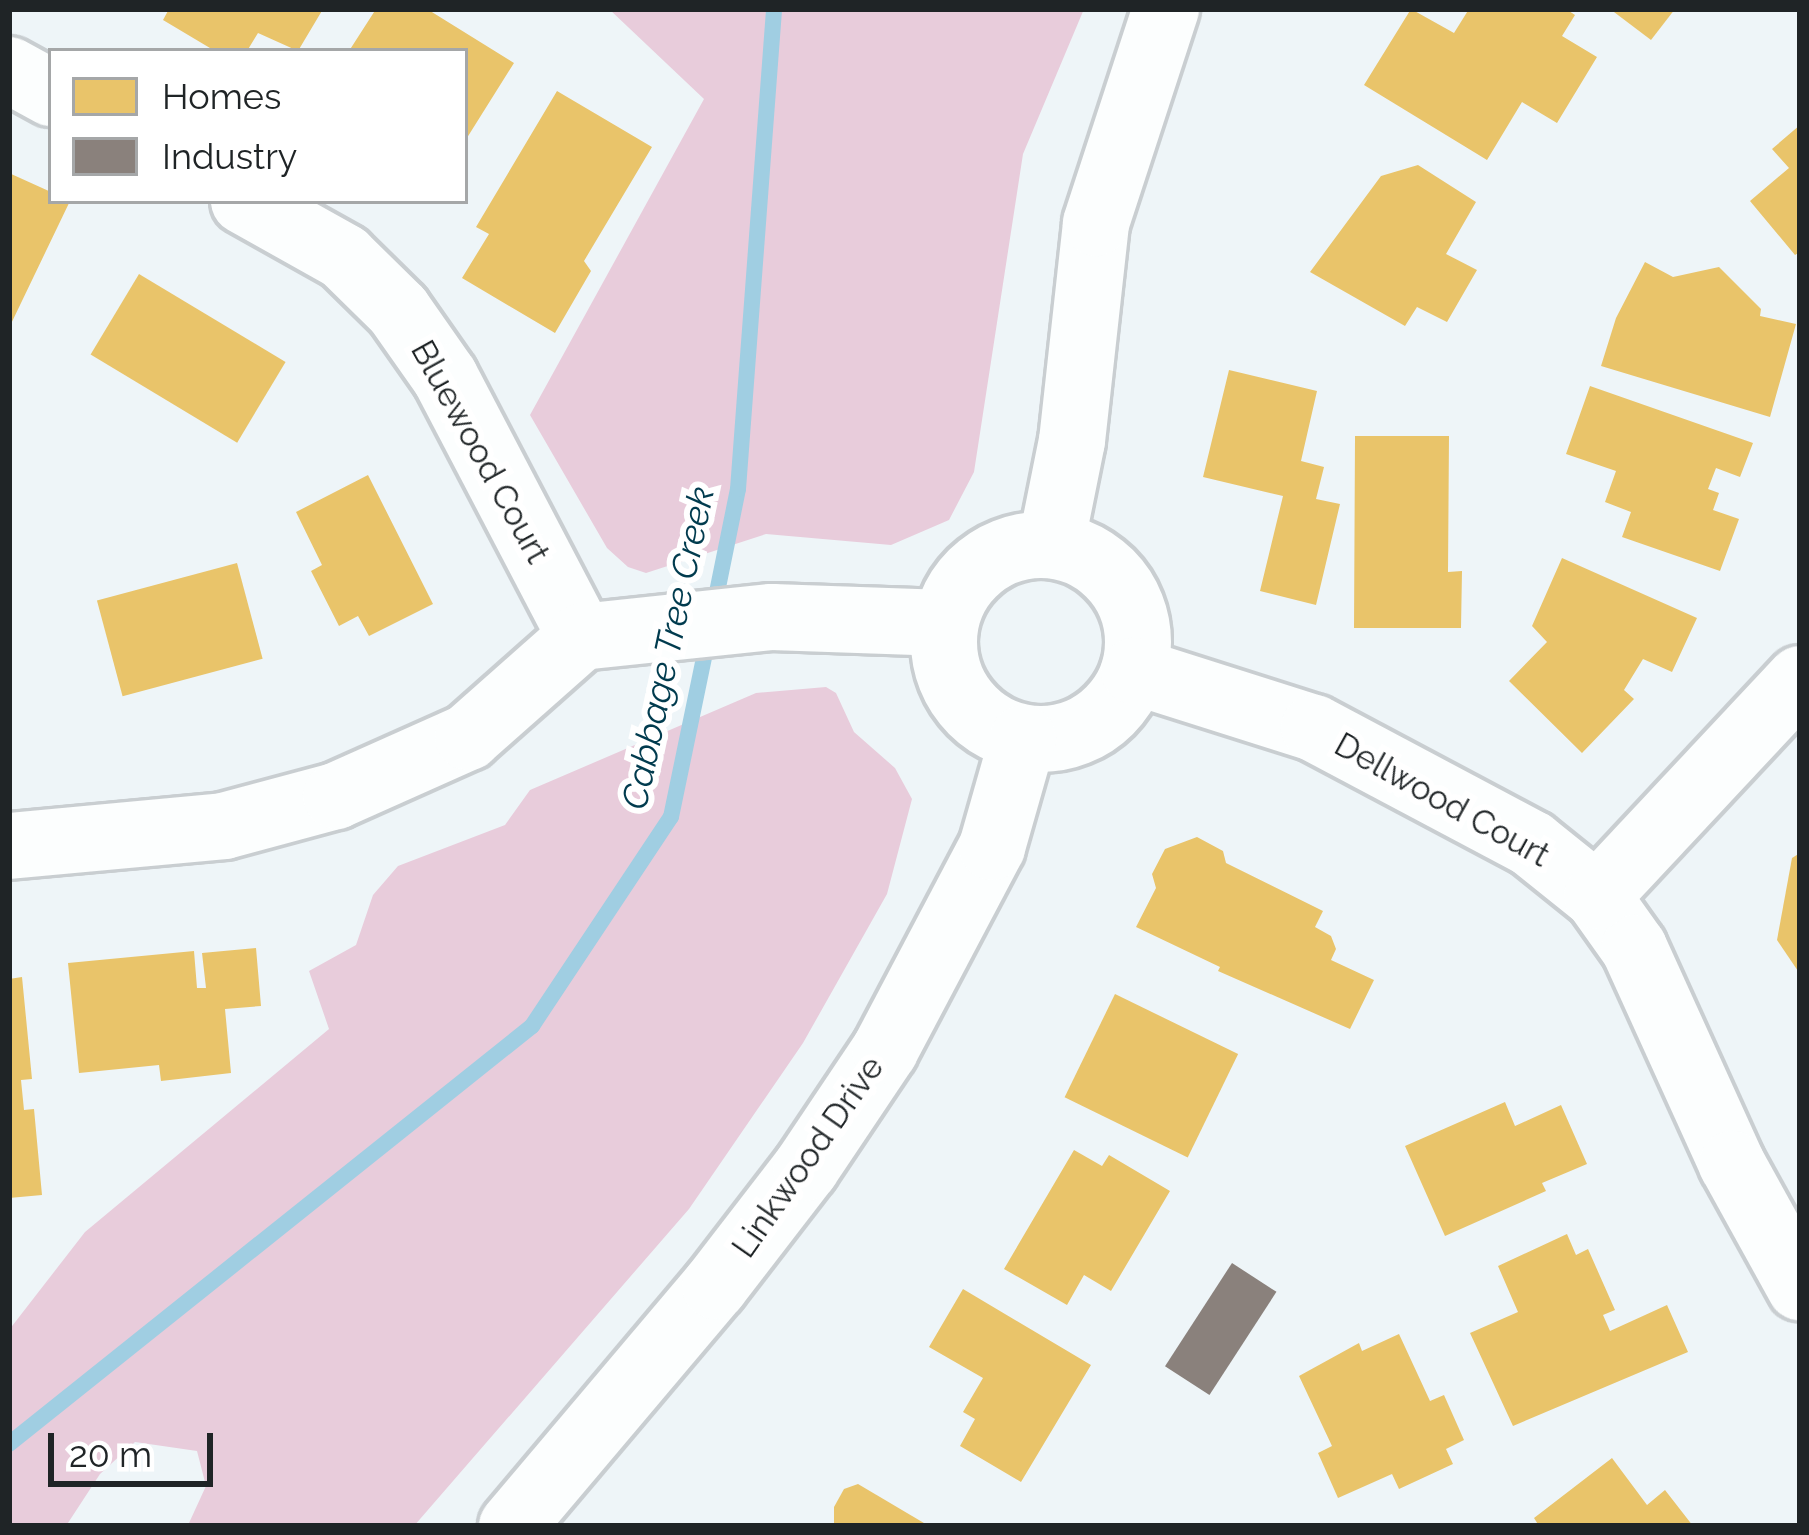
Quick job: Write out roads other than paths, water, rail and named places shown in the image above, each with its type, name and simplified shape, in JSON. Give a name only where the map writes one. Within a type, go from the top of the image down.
[{"type":"street","points":[[1051,545],[1072,441],[1096,223],[1166,9]]},
{"type":"street","points":[[9,70],[48,92]]},
{"type":"street","name":"Bluewood Court","points":[[249,204],[344,257],[398,310],[446,377],[581,637]]},
{"type":"street","points":[[1051,545],[1104,568],[1123,588],[1139,643],[1134,671],[1122,696],[1091,725],[1051,739],[1023,738],[994,728],[969,710],[948,669],[945,623],[956,596],[996,556],[1051,545]]},
{"type":"street","points":[[9,846],[224,826],[336,796],[468,737],[581,637],[772,617],[945,623]]},
{"type":"street","name":"Dellwood Court","points":[[1134,671],[1314,728],[1532,844],[1597,896],[1634,948],[1732,1164],[1800,1287]]},
{"type":"street","points":[[1597,896],[1800,679]]},
{"type":"street","name":"Linkwood Drive","points":[[512,1526],[715,1286],[806,1168],[885,1050],[992,847],[1023,738]]},
{"type":"waterway","name":"Cabbage Tree Creek","points":[[714,607],[738,489],[774,9]]},
{"type":"waterway","name":"Cabbage Tree Creek","points":[[9,1444],[532,1026],[671,817],[708,638]]}]
